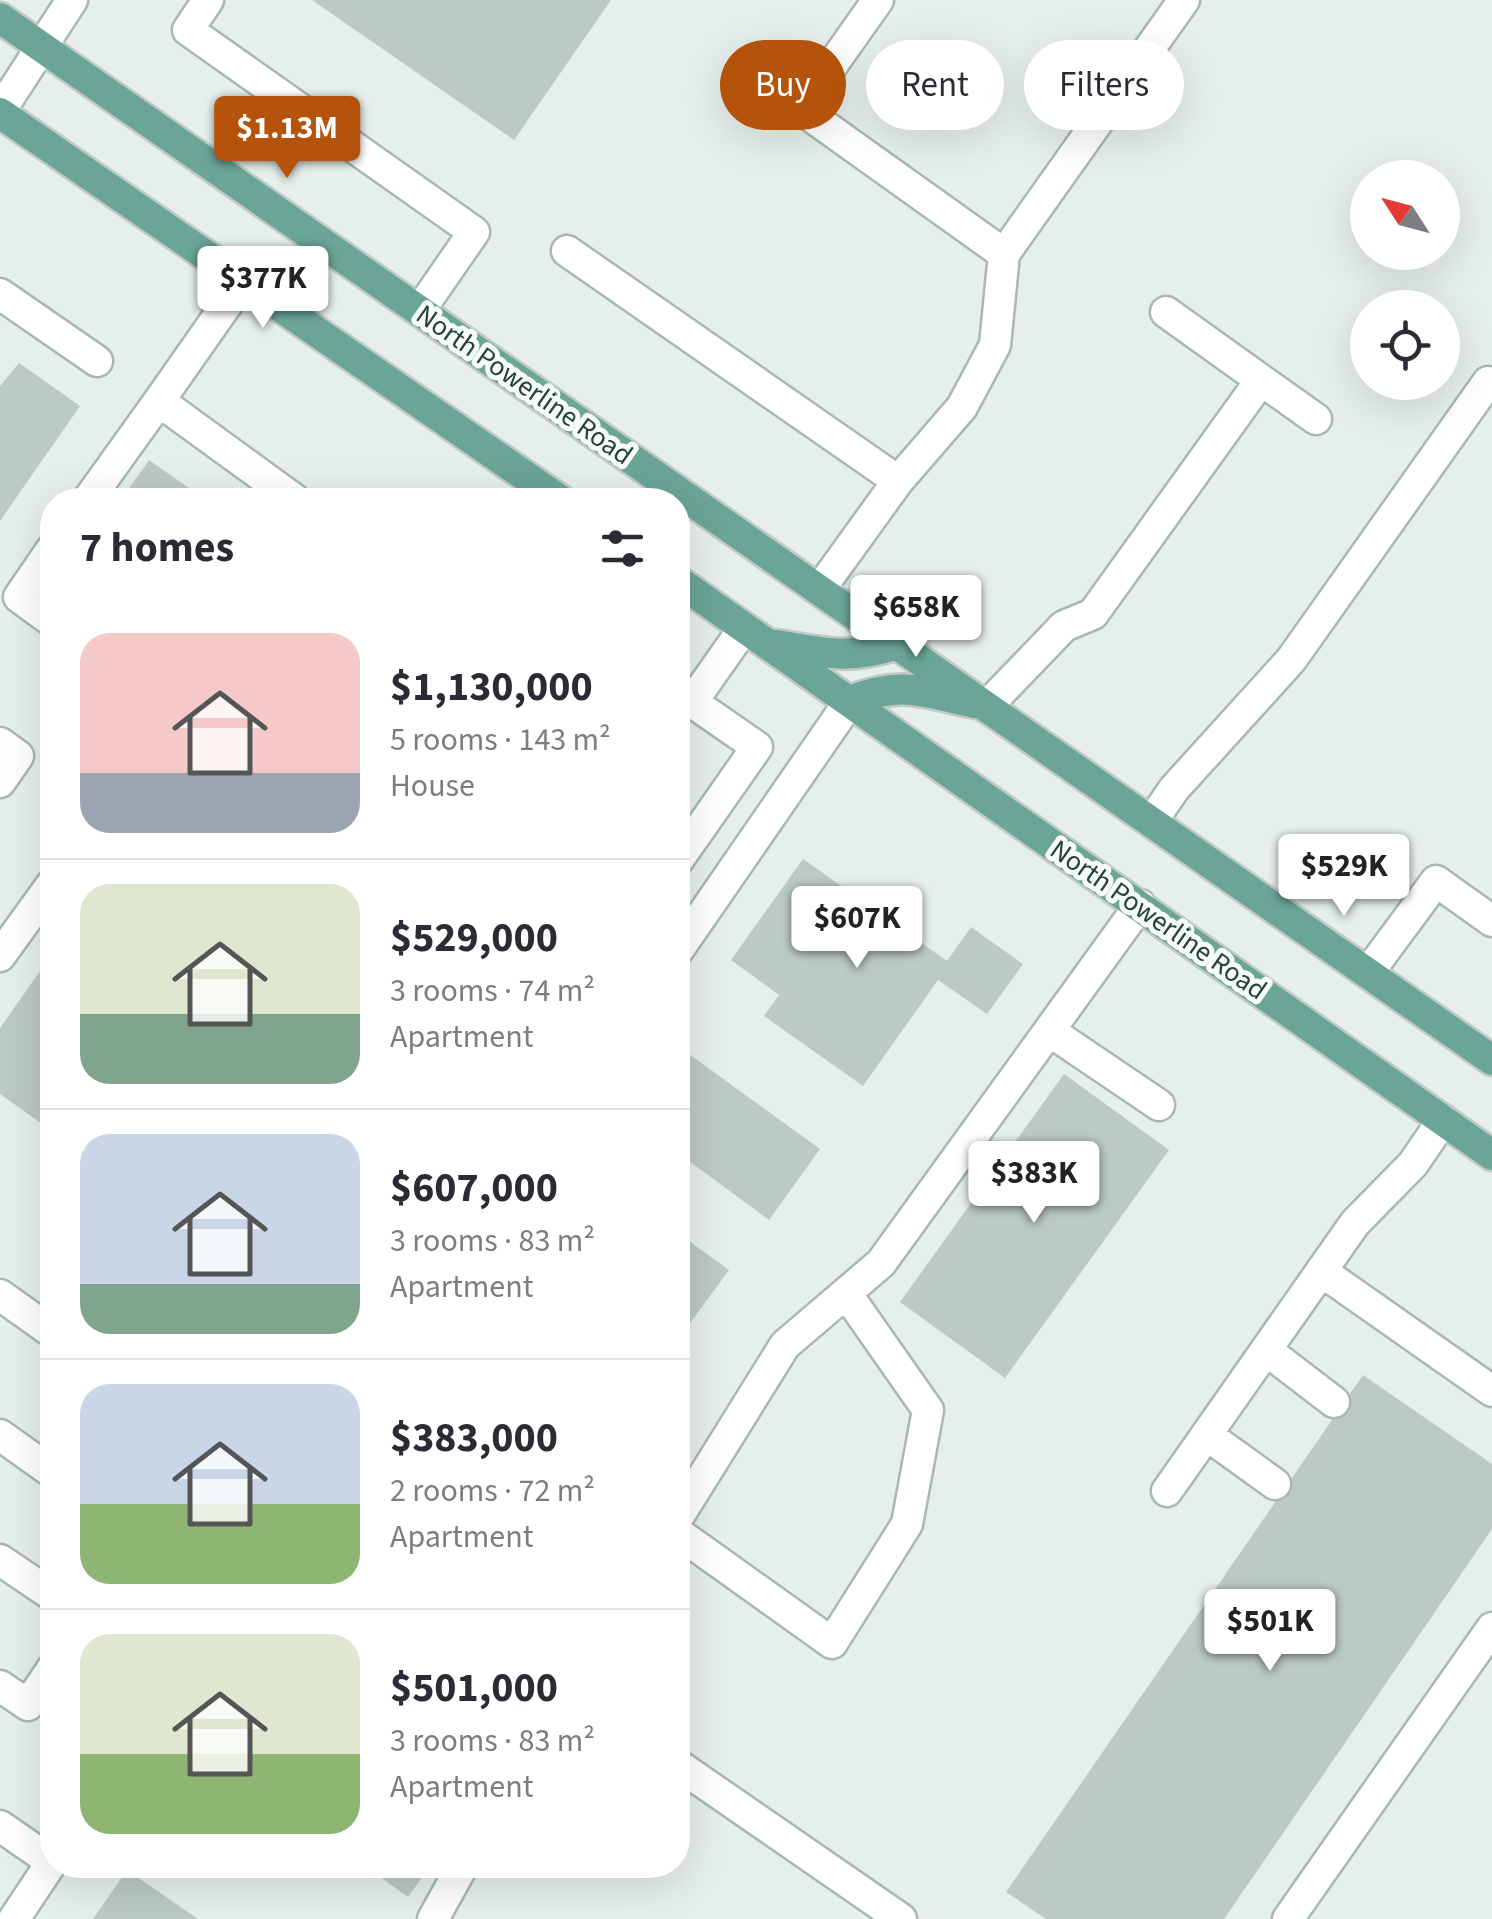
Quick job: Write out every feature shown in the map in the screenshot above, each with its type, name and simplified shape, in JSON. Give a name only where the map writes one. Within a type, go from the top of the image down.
[{"type":"main road","name":"North Powerline Road","points":[[0,18],[675,488]]},
{"type":"main road","points":[[0,112],[543,488]]},
{"type":"main road","name":"North Powerline Road","points":[[690,498],[1492,1060]]},
{"type":"main road","name":"North Powerline Road","points":[[690,590],[1492,1155]]},
{"type":"main road","points":[[756,636],[850,654],[865,654],[898,644]]},
{"type":"main road","points":[[850,700],[899,687],[988,706]]},
{"type":"street","points":[[0,112],[72,0]]},
{"type":"street","points":[[208,0],[188,30],[474,232],[420,310]]},
{"type":"street","points":[[878,0],[801,109],[1004,254]]},
{"type":"street","points":[[820,589],[898,481],[962,407],[995,345],[1004,254],[1184,0]]},
{"type":"street","points":[[567,251],[898,481]]},
{"type":"street","points":[[97,488],[244,282]]},
{"type":"street","points":[[0,294],[97,362]]},
{"type":"street","points":[[1166,312],[1316,419]]},
{"type":"street","points":[[988,706],[1064,626],[1093,614],[1261,380]]},
{"type":"street","points":[[1152,821],[1174,789],[1291,660],[1488,382]]},
{"type":"street","points":[[159,401],[279,488]]},
{"type":"street","points":[[40,566],[18,597],[40,613]]},
{"type":"street","points":[[690,693],[756,636]]},
{"type":"street","points":[[690,700],[757,747],[690,843]]},
{"type":"street","points":[[690,933],[850,700]]},
{"type":"street","points":[[0,743],[18,756],[0,782]]},
{"type":"street","points":[[1368,973],[1436,880],[1492,920]]},
{"type":"street","points":[[0,956],[40,901]]},
{"type":"street","points":[[690,1498],[785,1345],[881,1263],[1140,905]]},
{"type":"street","points":[[1051,1032],[1159,1105]]},
{"type":"street","points":[[1167,1492],[1354,1223],[1413,1164],[1443,1120]]},
{"type":"street","points":[[1322,1271],[1492,1391]]},
{"type":"street","points":[[690,1542],[832,1643],[906,1524],[928,1410],[846,1293]]},
{"type":"street","points":[[0,1296],[40,1324]]},
{"type":"street","points":[[1266,1350],[1334,1402]]},
{"type":"street","points":[[1206,1434],[1275,1484]]},
{"type":"street","points":[[0,1435],[40,1463]]},
{"type":"street","points":[[0,1560],[40,1587]]},
{"type":"street","points":[[1288,1919],[1492,1628]]},
{"type":"street","points":[[0,1686],[28,1705],[40,1686]]},
{"type":"street","points":[[690,1773],[901,1919]]},
{"type":"street","points":[[0,1826],[40,1854]]},
{"type":"street","points":[[14,1919],[41,1878]]},
{"type":"street","points":[[433,1919],[456,1878]]},
{"type":"building","points":[[312,0],[611,0],[514,140]]},
{"type":"building","points":[[19,363],[80,406],[0,521],[0,386]]},
{"type":"building","points":[[149,460],[189,488],[129,488]]},
{"type":"building","points":[[803,859],[947,961],[971,927],[1023,964],[987,1014],[938,980],[863,1086],[764,1016],[779,995],[731,960]]},
{"type":"building","points":[[40,971],[40,1122],[0,1094],[0,1028]]},
{"type":"building","points":[[690,1055],[820,1149],[769,1220],[690,1162]]},
{"type":"building","points":[[1064,1074],[1169,1150],[1005,1378],[900,1302]]},
{"type":"building","points":[[690,1242],[729,1270],[690,1323]]},
{"type":"building","points":[[1363,1375],[1492,1464],[1492,1529],[1224,1919],[1046,1919],[1006,1892]]},
{"type":"building","points":[[121,1878],[139,1878],[198,1919],[93,1919]]},
{"type":"building","points":[[382,1878],[422,1878],[408,1897]]}]
